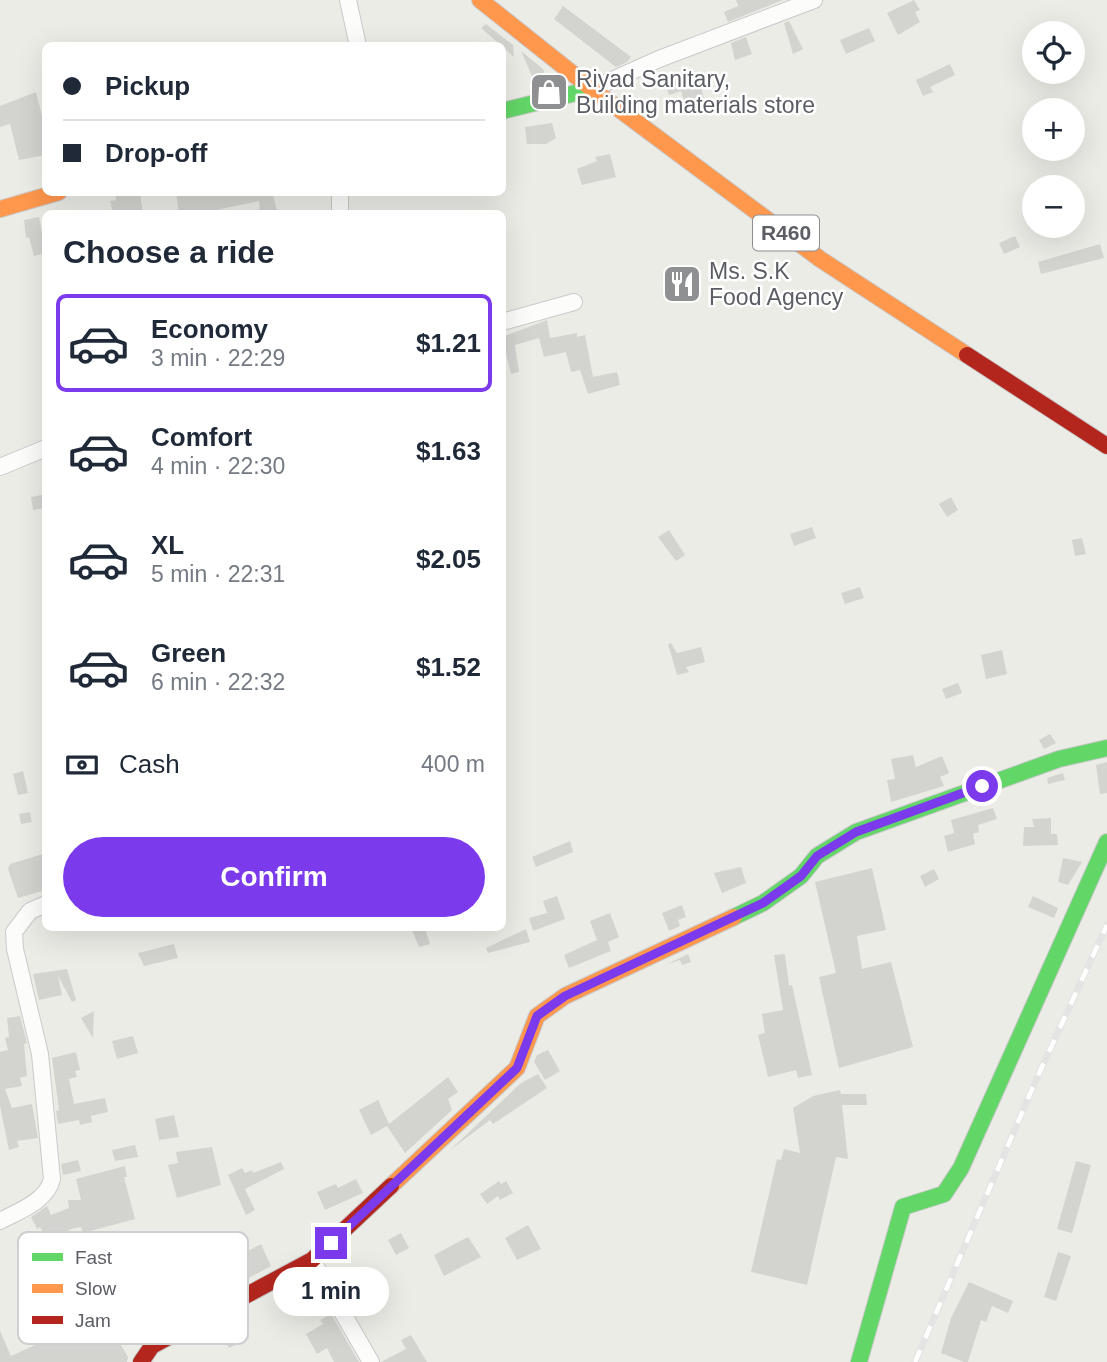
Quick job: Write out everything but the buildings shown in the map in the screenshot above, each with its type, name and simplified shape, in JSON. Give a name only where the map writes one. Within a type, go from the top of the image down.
[{"type":"street","points":[[348,0],[357,42]]},
{"type":"street","name":"R460","points":[[480,0],[592,89],[821,259],[1107,446]]},
{"type":"street","points":[[506,110],[592,89],[659,59],[814,0]]},
{"type":"street","points":[[0,209],[46,196]]},
{"type":"street","points":[[506,321],[574,302]]},
{"type":"street","points":[[0,467],[42,450]]},
{"type":"street","points":[[248,1294],[312,1260],[517,1068],[537,1016],[565,996],[763,903],[801,876],[817,856],[856,832],[1059,759],[1107,748]]},
{"type":"street","points":[[859,1362],[903,1207],[944,1194],[961,1168],[1000,1074],[1107,842]]},
{"type":"street","points":[[0,1221],[50,1190],[52,1178],[40,1054],[15,949],[14,932],[30,911],[42,906]]},
{"type":"street","points":[[312,1260],[371,1362]]},
{"type":"street","points":[[141,1362],[156,1344]]},
{"type":"railway","points":[[915,1362],[1036,1080],[1107,925]]},
{"type":"traffic: fast","points":[[506,110],[592,89]]},
{"type":"traffic: fast","points":[[734,917],[763,903],[801,876],[817,856],[856,832],[1059,759],[1107,748]]},
{"type":"traffic: fast","points":[[859,1362],[903,1207],[944,1194],[961,1168],[1107,842]]},
{"type":"traffic: slow","points":[[480,0],[592,89],[820,259],[967,355]]},
{"type":"traffic: slow","points":[[0,209],[45,196]]},
{"type":"traffic: slow","points":[[391,1186],[517,1068],[537,1016],[565,996],[734,917]]},
{"type":"traffic: jam","points":[[967,355],[1107,446]]},
{"type":"traffic: jam","points":[[248,1294],[312,1260],[391,1186]]},
{"type":"traffic: jam","points":[[141,1362],[156,1344]]},
{"type":"place","name":"Riyad Sanitary, Building materials store","points":[[549,92]]},
{"type":"place","name":"Ms. S.K Food Agency","points":[[682,284]]},
{"type":"route","points":[[331,1243],[517,1068],[537,1016],[565,996],[763,903],[801,876],[817,856],[856,832],[982,786]]}]
